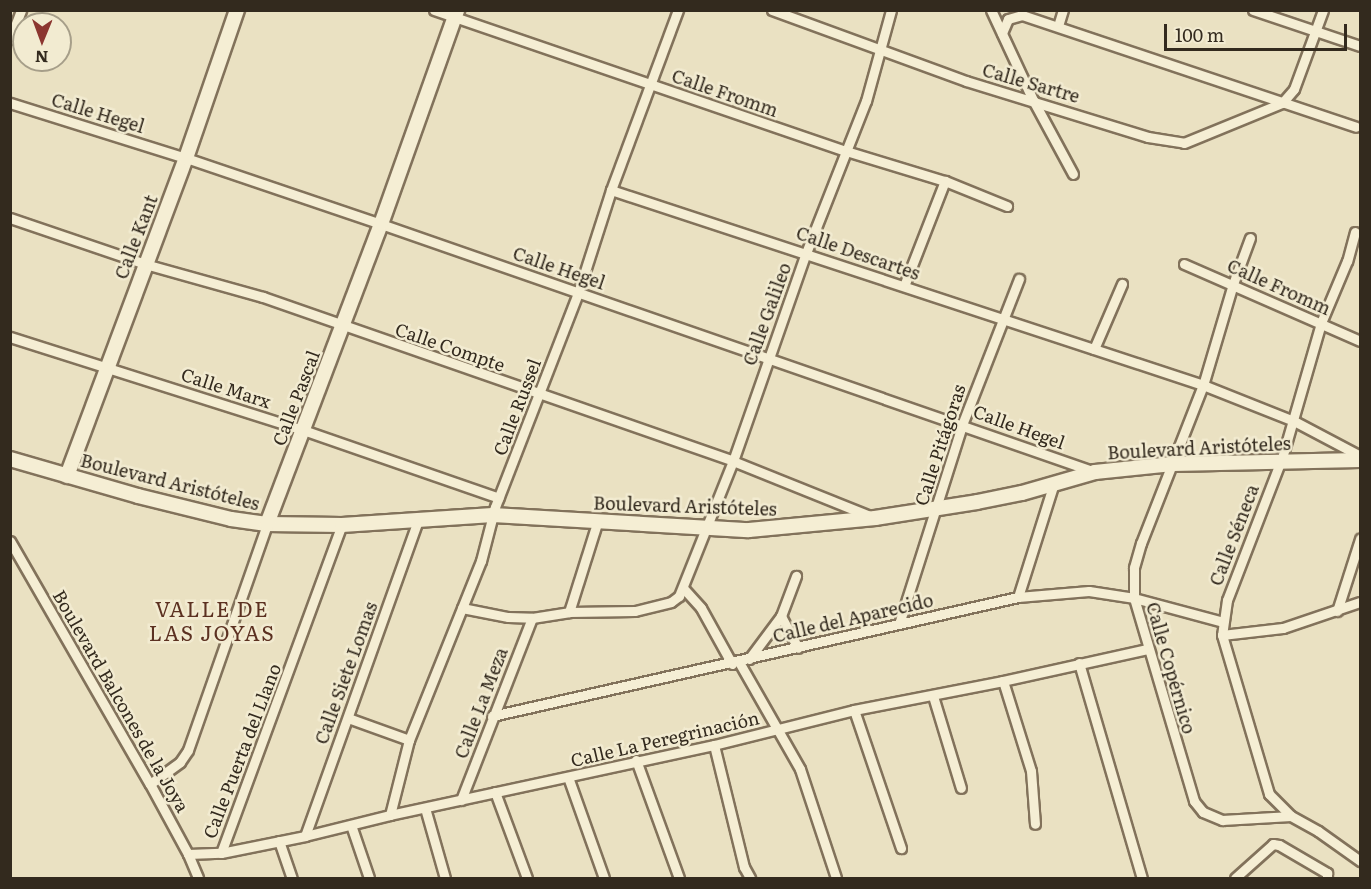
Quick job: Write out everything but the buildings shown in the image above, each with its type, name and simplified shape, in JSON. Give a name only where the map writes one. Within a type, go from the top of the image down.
[{"type":"street","points":[[10,39],[21,10]]},
{"type":"street","name":"Calle Kant","points":[[67,476],[186,158],[237,10]]},
{"type":"street","name":"Calle Fromm","points":[[434,10],[456,14],[649,85],[846,151],[945,181],[1007,206]]},
{"type":"street","name":"Calle Russel","points":[[390,815],[409,740],[481,561],[493,514],[579,293],[611,190],[678,10]]},
{"type":"street","name":"Calle Sartre","points":[[772,10],[966,81],[1148,137],[1184,143],[1282,104]]},
{"type":"street","name":"Calle Galileo","points":[[684,589],[704,527],[733,461],[806,253],[866,101],[891,10]]},
{"type":"street","points":[[991,10],[1033,100],[1073,174]]},
{"type":"street","points":[[1058,26],[1064,10]]},
{"type":"street","points":[[1253,10],[1360,46]]},
{"type":"street","points":[[1282,104],[1294,89],[1323,10]]},
{"type":"street","name":"Calle Pascal","points":[[150,784],[180,762],[188,750],[267,524],[343,327],[456,14]]},
{"type":"street","points":[[1002,33],[1008,19],[1022,15],[1356,127]]},
{"type":"street","name":"Calle Hegel","points":[[10,103],[186,158],[664,320],[1095,472]]},
{"type":"street","points":[[903,286],[945,181]]},
{"type":"street","name":"Calle Descartes","points":[[611,190],[1203,385],[1294,421],[1360,458]]},
{"type":"street","name":"Calle Compte","points":[[10,218],[145,264],[263,297],[343,327],[733,461],[875,518]]},
{"type":"street","name":"Calle Séneca","points":[[1291,816],[1275,802],[1265,784],[1222,635],[1223,622],[1227,600],[1294,421],[1321,323],[1347,261],[1355,232]]},
{"type":"street","name":"Calle Copérnico","points":[[1250,238],[1233,284],[1203,385],[1141,543],[1134,568],[1134,598],[1147,649],[1194,801],[1203,812],[1222,820],[1291,816]]},
{"type":"street","name":"Calle Fromm","points":[[1184,264],[1360,341]]},
{"type":"street","name":"Calle Pitágoras","points":[[899,624],[962,425],[1019,279]]},
{"type":"street","points":[[1094,349],[1122,284]]},
{"type":"street","name":"Calle Marx","points":[[10,337],[303,430],[499,498]]},
{"type":"street","name":"Boulevard Aristóteles","points":[[15,463],[194,511],[267,524],[342,525],[493,514],[749,530],[875,518],[937,508],[1022,493],[1095,472],[1173,464],[1360,458]]},
{"type":"street","points":[[1018,597],[1054,483]]},
{"type":"street","name":"Calle Siete Lomas","points":[[304,836],[418,520]]},
{"type":"street","points":[[569,612],[598,520]]},
{"type":"street","name":"Calle Puerta del Llano","points":[[221,853],[342,525]]},
{"type":"street","points":[[1337,611],[1360,539]]},
{"type":"street","name":"Boulevard Balcones de la Joya","points":[[10,542],[150,784],[188,854],[198,879]]},
{"type":"street","points":[[749,659],[781,616],[796,576]]},
{"type":"street","points":[[462,609],[508,617],[532,618],[569,612],[635,610],[671,602],[684,589],[701,608],[800,769],[836,879]]},
{"type":"street","name":"Calle del Aparecido","points":[[492,716],[735,663],[1018,597],[1089,591],[1134,598],[1223,622]]},
{"type":"street","points":[[1222,635],[1276,630],[1360,602]]},
{"type":"street","points":[[781,616],[798,648]]},
{"type":"street","name":"Calle La Meza","points":[[461,800],[532,618]]},
{"type":"street","name":"Calle La Peregrinación","points":[[188,854],[221,853],[304,836],[636,760],[714,745],[854,710],[933,696],[1147,649]]},
{"type":"street","points":[[1079,663],[1142,879]]},
{"type":"street","points":[[1003,681],[1031,771],[1035,824]]},
{"type":"street","points":[[933,696],[961,788]]},
{"type":"street","points":[[854,710],[901,848]]},
{"type":"street","points":[[348,718],[409,740]]},
{"type":"street","points":[[714,745],[744,867],[750,879]]},
{"type":"street","points":[[636,760],[679,879]]},
{"type":"street","points":[[568,777],[604,879]]},
{"type":"street","points":[[495,792],[526,879]]},
{"type":"street","points":[[425,808],[445,879]]},
{"type":"street","points":[[1291,816],[1318,831],[1360,861]]},
{"type":"street","points":[[351,825],[369,879]]},
{"type":"street","points":[[279,841],[292,879]]},
{"type":"street","points":[[1235,879],[1273,844],[1280,845],[1327,873],[1327,879]]},
{"type":"district","name":"VALLE DE LAS JOYAS","points":[[212,620]]}]
